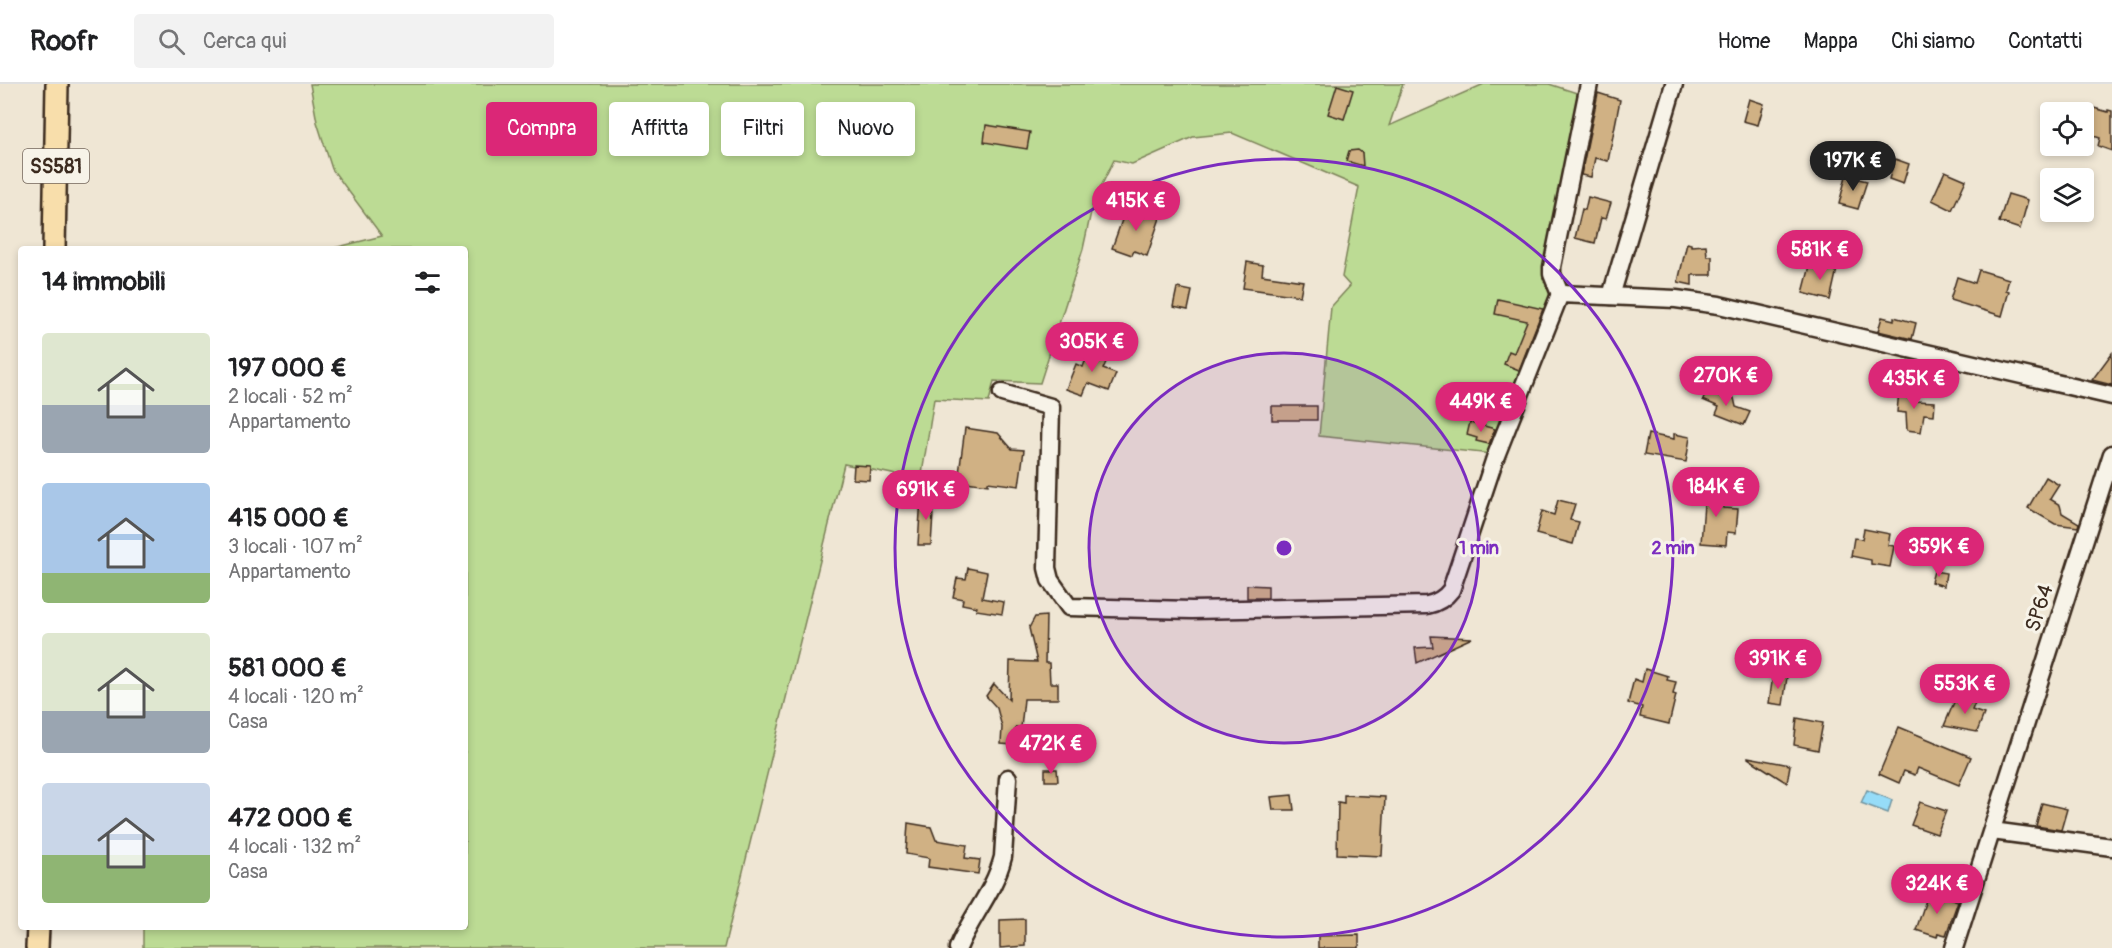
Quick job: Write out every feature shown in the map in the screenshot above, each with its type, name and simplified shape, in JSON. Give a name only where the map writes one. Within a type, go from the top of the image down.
[{"type":"main road","name":"SS581","points":[[54,246],[57,84]]},
{"type":"main road","points":[[37,948],[38,930]]},
{"type":"street","points":[[1002,393],[1051,407],[1047,568],[1050,580],[1069,607],[1192,610],[1434,604],[1447,596],[1451,590],[1495,458],[1560,294],[1552,274],[1552,267],[1589,84]]},
{"type":"street","points":[[1611,296],[1674,84]]},
{"type":"street","points":[[1560,294],[1676,299],[1719,305],[2112,396]]},
{"type":"street","name":"SP64","points":[[1954,948],[2112,454]]},
{"type":"street","points":[[958,948],[988,896],[1004,857],[1008,778]]},
{"type":"street","points":[[1992,831],[2112,847]]},
{"type":"green space","points":[[310,84],[1403,84],[1389,126],[1484,84],[1549,84],[1580,94],[1554,296],[1492,454],[1319,436],[1331,307],[1350,286],[1342,277],[1359,187],[1232,133],[1193,137],[1132,164],[1114,160],[1093,203],[1083,249],[1040,383],[994,381],[989,402],[934,399],[921,480],[844,464],[724,948],[143,948],[143,930],[468,930],[468,246],[342,246],[382,236],[332,169],[317,122]]},
{"type":"water","points":[[1867,790],[1892,800],[1888,813],[1861,803]]},
{"type":"building","points":[[1337,85],[1353,90],[1344,119],[1328,114]]},
{"type":"building","points":[[1598,93],[1620,100],[1608,161],[1595,158],[1591,177],[1581,175]]},
{"type":"building","points":[[1749,99],[1764,104],[1758,125],[1743,121]]},
{"type":"building","points":[[2094,108],[2112,111],[2112,151],[2098,146],[2100,138],[2094,136]]},
{"type":"building","points":[[986,125],[1030,132],[1027,149],[984,142]]},
{"type":"building","points":[[1358,150],[1362,153],[1363,166],[1346,161],[1349,151]]},
{"type":"building","points":[[1895,159],[1909,164],[1903,184],[1889,179]]},
{"type":"building","points":[[1945,171],[1966,180],[1952,210],[1932,200]]},
{"type":"building","points":[[1846,176],[1867,181],[1858,209],[1839,204]]},
{"type":"building","points":[[2008,194],[2028,200],[2020,229],[1999,222]]},
{"type":"building","points":[[1588,197],[1611,203],[1606,219],[1601,218],[1595,243],[1575,238],[1582,209],[1585,210]]},
{"type":"building","points":[[1127,206],[1160,218],[1147,256],[1134,251],[1132,255],[1112,248]]},
{"type":"building","points":[[1687,243],[1691,246],[1706,245],[1707,256],[1712,256],[1712,275],[1692,275],[1692,285],[1678,282]]},
{"type":"building","points":[[1247,262],[1263,265],[1262,275],[1303,281],[1300,296],[1243,288]]},
{"type":"building","points":[[1811,262],[1837,269],[1830,300],[1803,293]]},
{"type":"building","points":[[1979,270],[2009,279],[2006,290],[2009,291],[2002,316],[1950,300],[1957,277],[1975,283]]},
{"type":"building","points":[[1177,288],[1192,291],[1188,310],[1173,307]]},
{"type":"building","points":[[1498,299],[1543,309],[1519,370],[1504,364],[1509,351],[1514,353],[1527,321],[1495,314]]},
{"type":"building","points":[[1882,317],[1894,320],[1894,317],[1916,323],[1912,339],[1878,331]]},
{"type":"building","points":[[1091,346],[1110,353],[1103,369],[1116,374],[1109,391],[1088,383],[1083,395],[1066,389],[1076,364],[1083,367]]},
{"type":"building","points":[[2112,353],[2112,385],[2092,380]]},
{"type":"building","points":[[1708,388],[1734,398],[1736,407],[1750,412],[1744,425],[1716,414],[1719,407],[1703,400]]},
{"type":"building","points":[[1899,390],[1916,391],[1916,401],[1935,402],[1934,415],[1924,414],[1921,432],[1907,430],[1906,413],[1897,412]]},
{"type":"building","points":[[1272,406],[1317,406],[1317,420],[1272,420]]},
{"type":"building","points":[[1470,422],[1495,429],[1489,444],[1476,441],[1477,438],[1467,435]]},
{"type":"building","points":[[965,428],[998,433],[1012,449],[1024,450],[1019,486],[958,481]]},
{"type":"building","points":[[1648,434],[1674,439],[1674,434],[1690,437],[1686,462],[1644,455]]},
{"type":"building","points":[[854,465],[870,466],[869,480],[853,479]]},
{"type":"building","points":[[2046,477],[2059,485],[2050,499],[2060,505],[2062,513],[2079,523],[2078,527],[2055,524],[2028,508]]},
{"type":"building","points":[[1699,489],[1725,491],[1723,508],[1738,509],[1736,533],[1727,532],[1726,545],[1701,543],[1704,504],[1698,503]]},
{"type":"building","points":[[921,497],[934,498],[931,545],[918,545]]},
{"type":"building","points":[[1558,500],[1575,504],[1570,520],[1579,522],[1573,544],[1536,534],[1542,511],[1554,515]]},
{"type":"building","points":[[1864,529],[1890,534],[1888,545],[1894,546],[1890,567],[1871,564],[1871,560],[1851,556],[1854,538],[1862,539]]},
{"type":"building","points":[[968,568],[987,572],[982,598],[1004,602],[1002,614],[976,610],[977,607],[962,604],[963,599],[953,597],[957,578],[966,579]]},
{"type":"building","points":[[1934,571],[1946,573],[1944,586],[1931,582]]},
{"type":"building","points":[[1247,585],[1268,586],[1268,598],[1247,598]]},
{"type":"building","points":[[1046,616],[1045,663],[1049,663],[1050,683],[1058,683],[1058,699],[1024,699],[1021,728],[1016,727],[1013,745],[1001,744],[1002,727],[997,708],[986,696],[994,684],[1009,700],[1010,661],[1037,662],[1029,628],[1035,617]]},
{"type":"building","points":[[1431,636],[1472,638],[1417,663],[1415,648],[1433,647]]},
{"type":"building","points":[[1645,669],[1668,676],[1667,680],[1676,682],[1673,694],[1676,695],[1669,724],[1640,717],[1642,707],[1628,703],[1634,679],[1642,682]]},
{"type":"building","points":[[1773,675],[1787,677],[1783,705],[1769,703]]},
{"type":"building","points":[[1965,694],[1977,698],[1972,710],[1984,714],[1977,732],[1944,726],[1955,700],[1961,703]]},
{"type":"building","points":[[1797,718],[1823,723],[1818,750],[1794,745]]},
{"type":"building","points":[[1899,727],[1971,757],[1959,785],[1918,768],[1915,775],[1904,771],[1899,783],[1879,774]]},
{"type":"building","points":[[1748,758],[1790,765],[1787,783]]},
{"type":"building","points":[[1045,769],[1057,769],[1058,781],[1045,781]]},
{"type":"building","points":[[1292,795],[1294,810],[1273,810],[1271,797]]},
{"type":"building","points":[[1344,795],[1385,797],[1382,856],[1337,854],[1338,802],[1344,803]]},
{"type":"building","points":[[1920,802],[1946,811],[1937,834],[1911,825]]},
{"type":"building","points":[[2042,803],[2067,809],[2061,830],[2036,826]]},
{"type":"building","points":[[908,823],[931,827],[936,840],[967,845],[965,858],[980,860],[978,874],[928,867],[929,858],[906,854]]},
{"type":"building","points":[[1929,891],[1958,901],[1946,935],[1938,933],[1937,937],[1916,930]]},
{"type":"building","points":[[1025,919],[1025,946],[1000,948],[1000,920]]},
{"type":"building","points":[[1359,935],[1359,948],[1318,948],[1318,936]]}]
